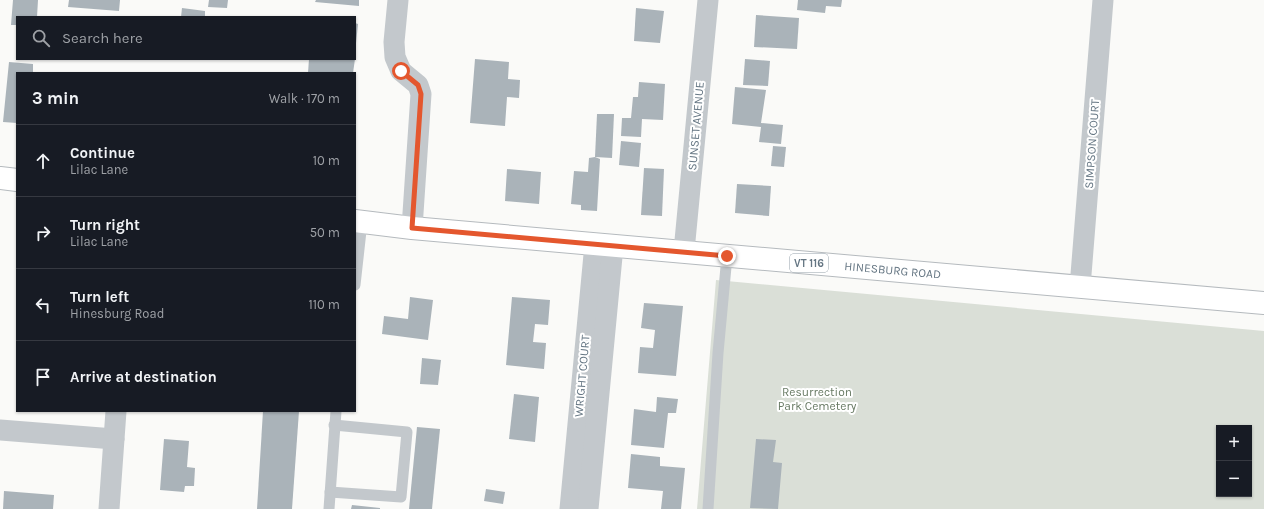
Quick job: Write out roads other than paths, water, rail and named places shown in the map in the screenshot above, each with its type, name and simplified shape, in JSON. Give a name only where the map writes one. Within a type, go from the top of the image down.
[{"type":"main road","points":[[0,178],[16,180]]},
{"type":"main road","name":"HINESBURG ROAD","points":[[359,221],[412,228],[1264,303]]},
{"type":"street","points":[[398,0],[394,42],[395,57],[401,71],[418,85],[421,94],[412,228]]},
{"type":"street","name":"SUNSET AVENUE","points":[[684,251],[708,0]]},
{"type":"street","name":"SIMPSON COURT","points":[[1080,287],[1103,0]]},
{"type":"street","name":"WRIGHT COURT","points":[[570,509],[604,245]]},
{"type":"street","name":"WRIGHT COURT","points":[[588,509],[604,245]]},
{"type":"street","points":[[109,509],[116,412]]},
{"type":"street","points":[[0,430],[114,439]]},
{"type":"lane","points":[[356,269],[359,221]]},
{"type":"lane","points":[[708,509],[718,354],[727,256]]},
{"type":"lane","points":[[329,509],[336,412]]},
{"type":"lane","points":[[330,492],[401,497],[407,432],[334,425]]},
{"type":"park label","name":"Resurrection Park Cemetery","points":[[817,399]]}]
